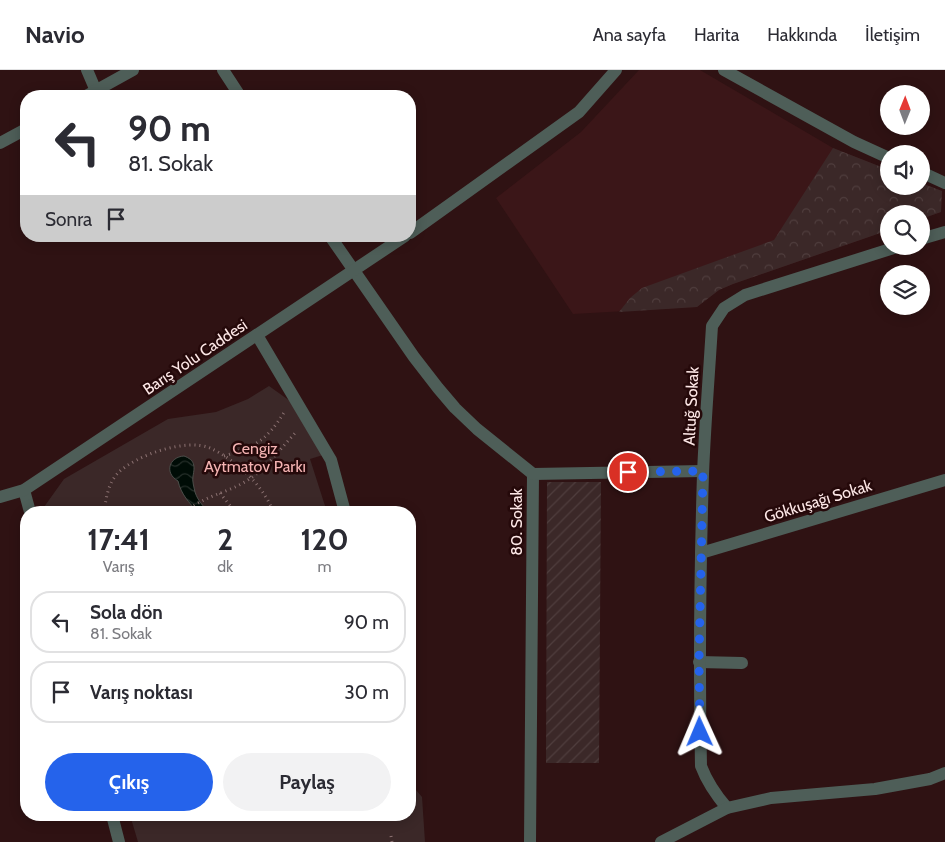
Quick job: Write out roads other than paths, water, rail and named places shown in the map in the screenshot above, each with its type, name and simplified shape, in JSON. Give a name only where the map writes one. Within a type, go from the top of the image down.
[{"type":"street","points":[[87,70],[90,90]]},
{"type":"street","points":[[96,90],[133,70]]},
{"type":"street","points":[[223,70],[236,90]]},
{"type":"street","points":[[416,228],[579,112],[616,70]]},
{"type":"street","points":[[724,70],[854,142],[880,154]]},
{"type":"street","points":[[0,143],[20,132]]},
{"type":"street","points":[[930,176],[945,183]]},
{"type":"street","points":[[930,237],[945,232]]},
{"type":"street","name":"80. Sokak","points":[[334,242],[414,357],[455,408],[477,429],[533,474],[530,842]]},
{"type":"street","name":"Barış Yolu Caddesi","points":[[0,497],[24,490],[396,242]]},
{"type":"street","name":"Altuğ Sokak","points":[[727,808],[706,778],[701,766],[699,662],[703,471],[712,326],[724,308],[745,295],[880,252]]},
{"type":"street","points":[[256,335],[331,460],[343,506]]},
{"type":"street","points":[[533,474],[703,471]]},
{"type":"street","name":"Gökkuşağı Sokak","points":[[701,553],[945,480]]},
{"type":"street","points":[[24,490],[28,506]]},
{"type":"street","points":[[699,662],[742,663]]},
{"type":"street","points":[[660,842],[727,808],[771,798],[875,790],[930,779],[945,773]]},
{"type":"street","points":[[114,821],[119,842]]},
{"type":"water","points":[[184,456],[190,459],[193,464],[195,492],[204,506],[193,506],[181,490],[178,481],[171,474],[170,466],[179,457]]},
{"type":"park label","name":"Cengiz Aytmatov Parkı","points":[[255,457]]}]
